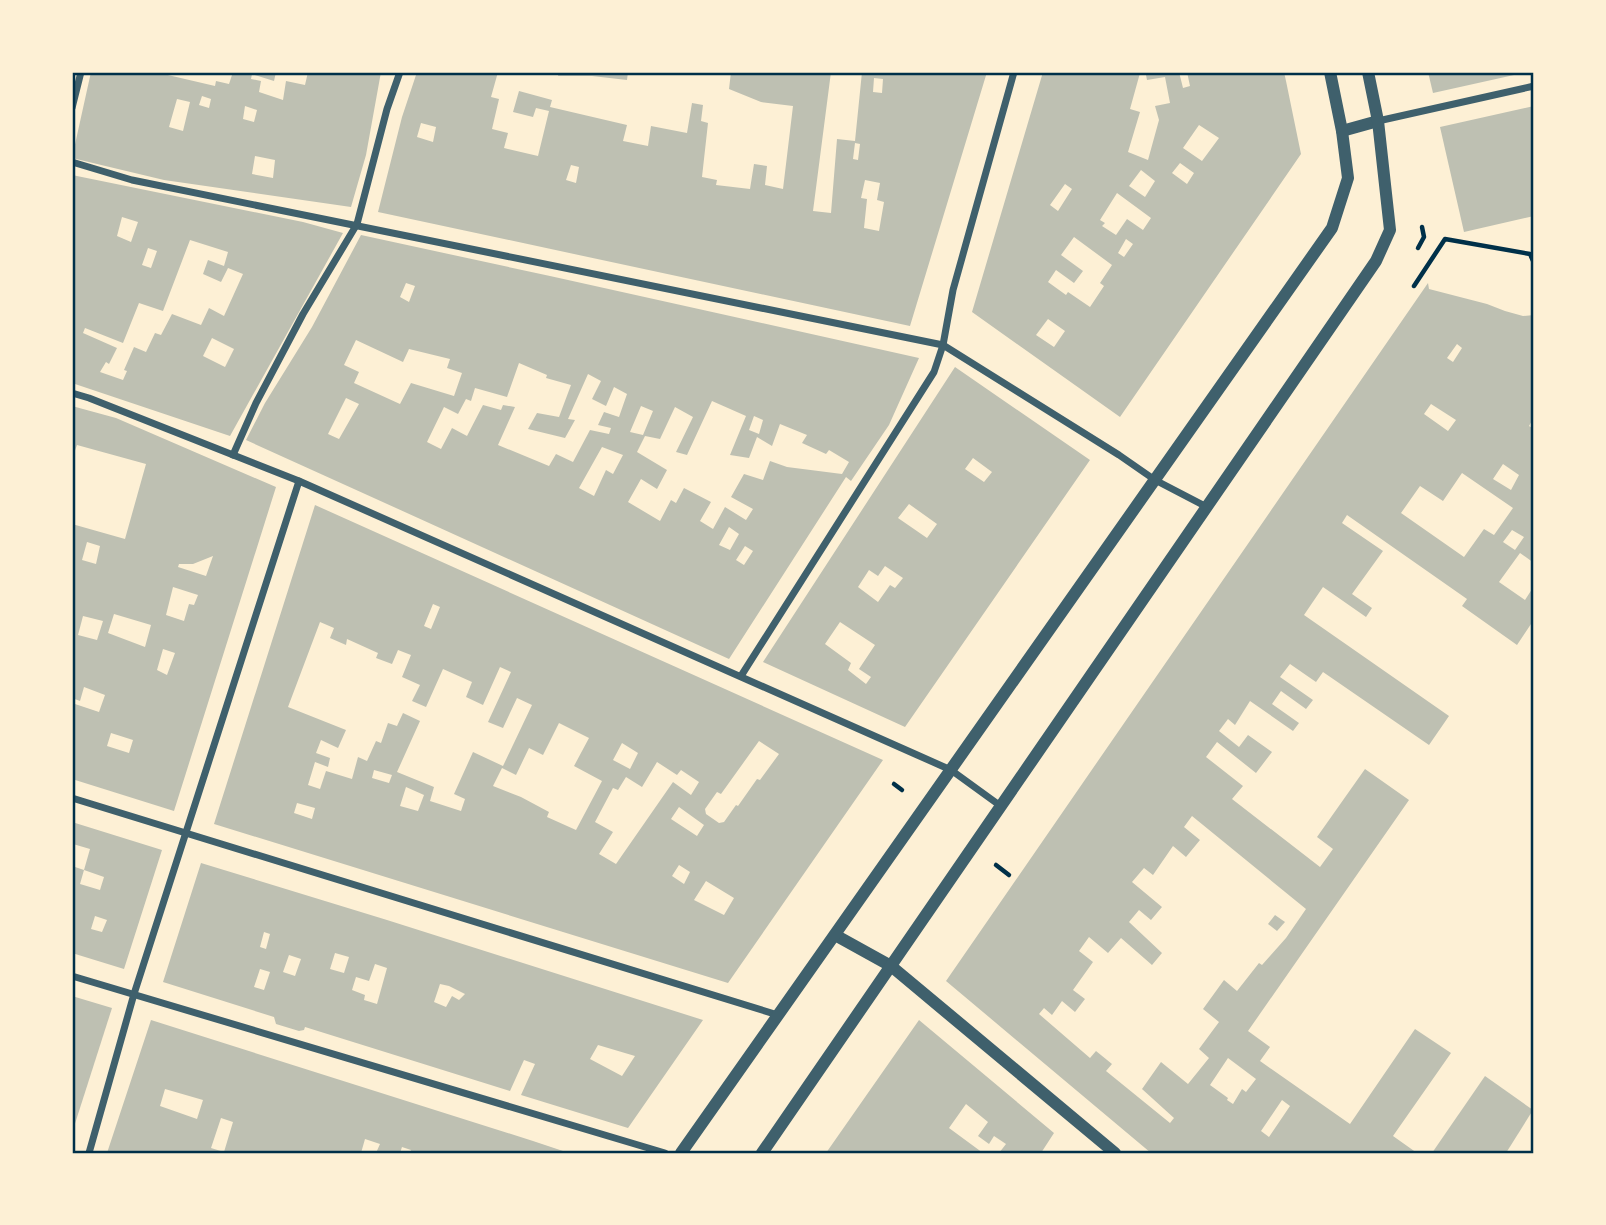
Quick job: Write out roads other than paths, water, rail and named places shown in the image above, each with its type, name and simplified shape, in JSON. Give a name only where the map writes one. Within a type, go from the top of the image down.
[{"type":"street","points":[[72,108],[81,72]]},
{"type":"street","points":[[233,456],[256,403],[357,224],[387,109],[400,72]]},
{"type":"street","points":[[741,676],[934,372],[943,345],[953,290],[1014,72]]},
{"type":"street","points":[[681,1153],[1332,228],[1348,178],[1330,72]]},
{"type":"street","points":[[762,1153],[1376,261],[1390,230],[1385,167],[1368,72]]},
{"type":"street","points":[[1342,131],[1534,86]]},
{"type":"street","points":[[72,162],[132,180],[943,345],[1155,480],[1207,507]]},
{"type":"street","points":[[72,393],[299,481],[741,676],[951,770],[1002,807]]},
{"type":"street","points":[[89,1153],[134,994],[299,481]]},
{"type":"street","points":[[72,798],[778,1015]]},
{"type":"street","points":[[835,935],[891,966],[1115,1153]]},
{"type":"street","points":[[72,976],[666,1153]]}]
